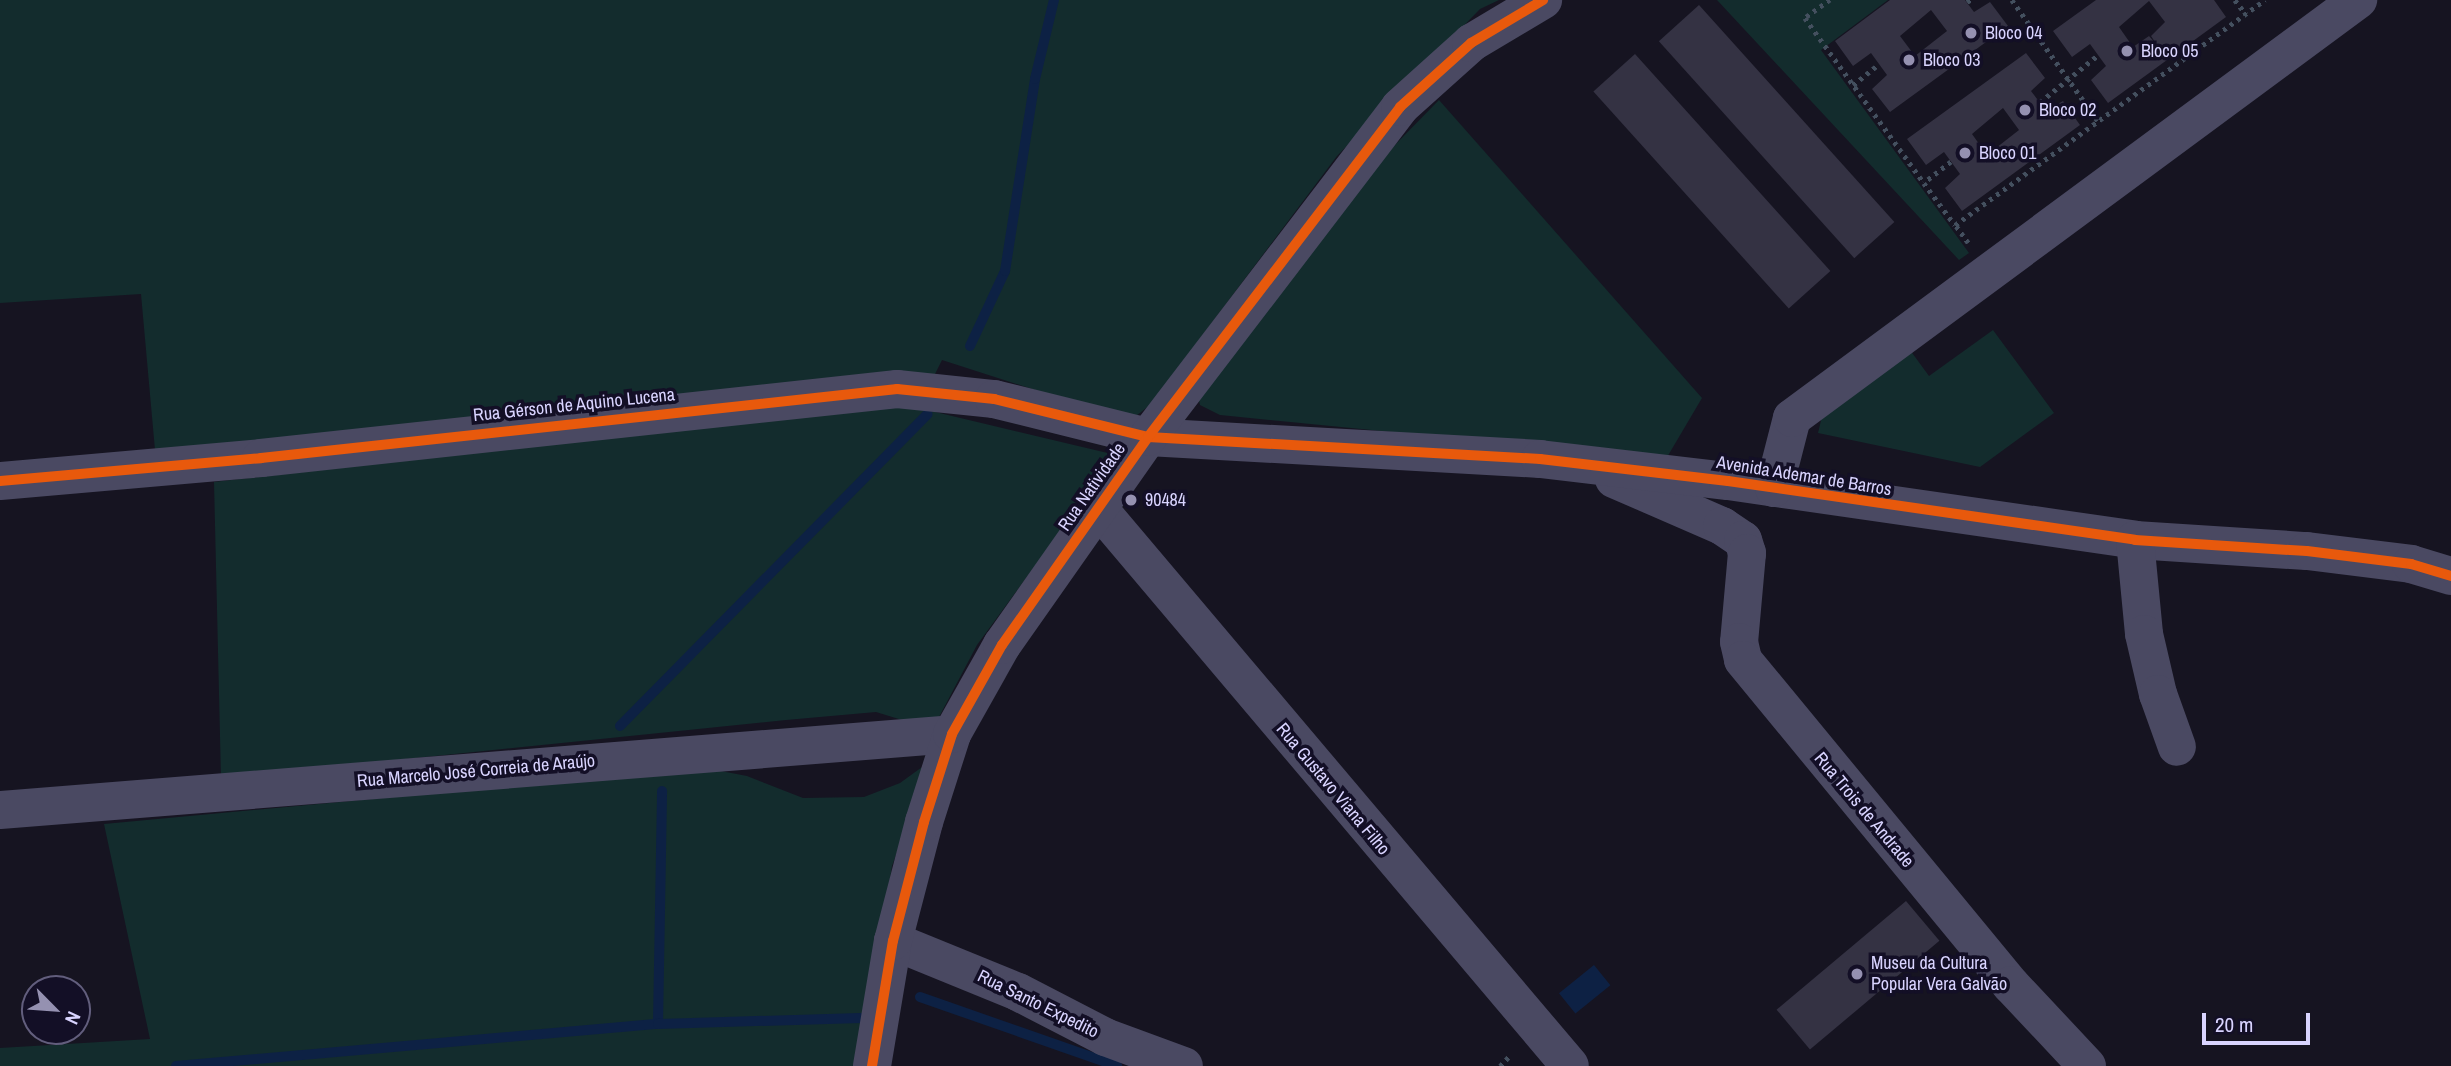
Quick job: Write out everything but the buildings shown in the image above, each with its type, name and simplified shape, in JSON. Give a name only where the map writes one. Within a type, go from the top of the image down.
[{"type":"street","name":"Rua Natividade","points":[[872,1066],[893,941],[952,734],[1002,645],[1148,438],[1400,107],[1471,43],[1543,0]]},
{"type":"street","points":[[1774,488],[1791,418],[2358,0]]},
{"type":"street","name":"Rua Gérson de Aquino Lucena","points":[[0,481],[261,458],[897,389],[995,399],[1148,438]]},
{"type":"street","name":"Avenida Ademar de Barros","points":[[1148,438],[1577,463],[1728,481],[2135,540],[2307,551],[2411,564],[2451,576]]},
{"type":"street","name":"Rua Trois de Andrade","points":[[1577,463],[1721,526],[1743,540],[1747,553],[1739,642],[1743,660],[2011,985],[2087,1066]]},
{"type":"street","points":[[1721,526],[1728,481]]},
{"type":"street","name":"Rua Gustavo Viana Filho","points":[[1099,509],[1570,1066]]},
{"type":"street","points":[[2135,540],[2144,634],[2158,694],[2177,747]]},
{"type":"street","name":"Rua Marcelo José Correia de Araújo","points":[[0,810],[952,734]]},
{"type":"street","name":"Rua Santo Expedito","points":[[893,941],[1018,992],[1105,1037],[1184,1066]]},
{"type":"path","points":[[1830,0],[1805,19],[1975,252]]},
{"type":"path","points":[[2012,0],[2098,121]]},
{"type":"path","points":[[2235,0],[2246,14]]},
{"type":"path","points":[[1955,225],[2265,0]]},
{"type":"path","points":[[2039,102],[2098,55]]},
{"type":"path","points":[[1853,85],[1879,64]]},
{"type":"path","points":[[1924,183],[1951,162]]},
{"type":"green space","points":[[0,0],[1499,0],[1480,9],[1337,156],[1150,405],[1136,416],[1113,415],[942,360],[934,376],[155,450],[141,294],[0,303]]},
{"type":"green space","points":[[1717,0],[1888,0],[1821,50],[1969,253],[1959,260]]},
{"type":"green space","points":[[1439,100],[1702,398],[1666,459],[1220,415],[1200,405],[1198,396],[1390,150]]},
{"type":"green space","points":[[1993,330],[2054,413],[1980,467],[1818,433],[1824,408],[1910,350],[1929,376]]},
{"type":"green space","points":[[906,405],[1116,455],[977,645],[939,717],[915,724],[876,712],[221,778],[214,482]]},
{"type":"green space","points":[[929,762],[892,866],[861,1066],[0,1066],[0,1048],[91,1045],[91,1043],[150,1039],[104,824],[705,768],[747,776],[803,798],[864,797],[900,783]]},
{"type":"water","points":[[1594,965],[1610,985],[1575,1014],[1559,993]]},
{"type":"waterway","points":[[970,346],[1005,271],[1035,79],[1054,0]]},
{"type":"waterway","points":[[620,726],[928,414]]},
{"type":"waterway","points":[[658,1024],[662,791]]},
{"type":"waterway","points":[[920,997],[1117,1066]]},
{"type":"waterway","points":[[176,1066],[658,1024],[861,1018]]},
{"type":"cycle path","points":[[872,1066],[893,941],[924,822],[952,734],[1002,645],[1148,437],[1400,107],[1471,43],[1543,0]]},
{"type":"cycle path","points":[[0,481],[261,458],[897,389],[994,399],[1148,437],[1540,459],[1728,481],[2135,540],[2307,551],[2411,564],[2451,576]]},
{"type":"place","name":"Bloco 04","points":[[1971,33]]},
{"type":"place","name":"Bloco 05","points":[[2127,51]]},
{"type":"place","name":"Bloco 03","points":[[1909,60]]},
{"type":"place","name":"Bloco 02","points":[[2025,110]]},
{"type":"place","name":"Bloco 01","points":[[1965,153]]},
{"type":"place","name":"90484","points":[[1131,500]]},
{"type":"place","name":"Museu da Cultura Popular Vera Galvão","points":[[1857,974]]}]
